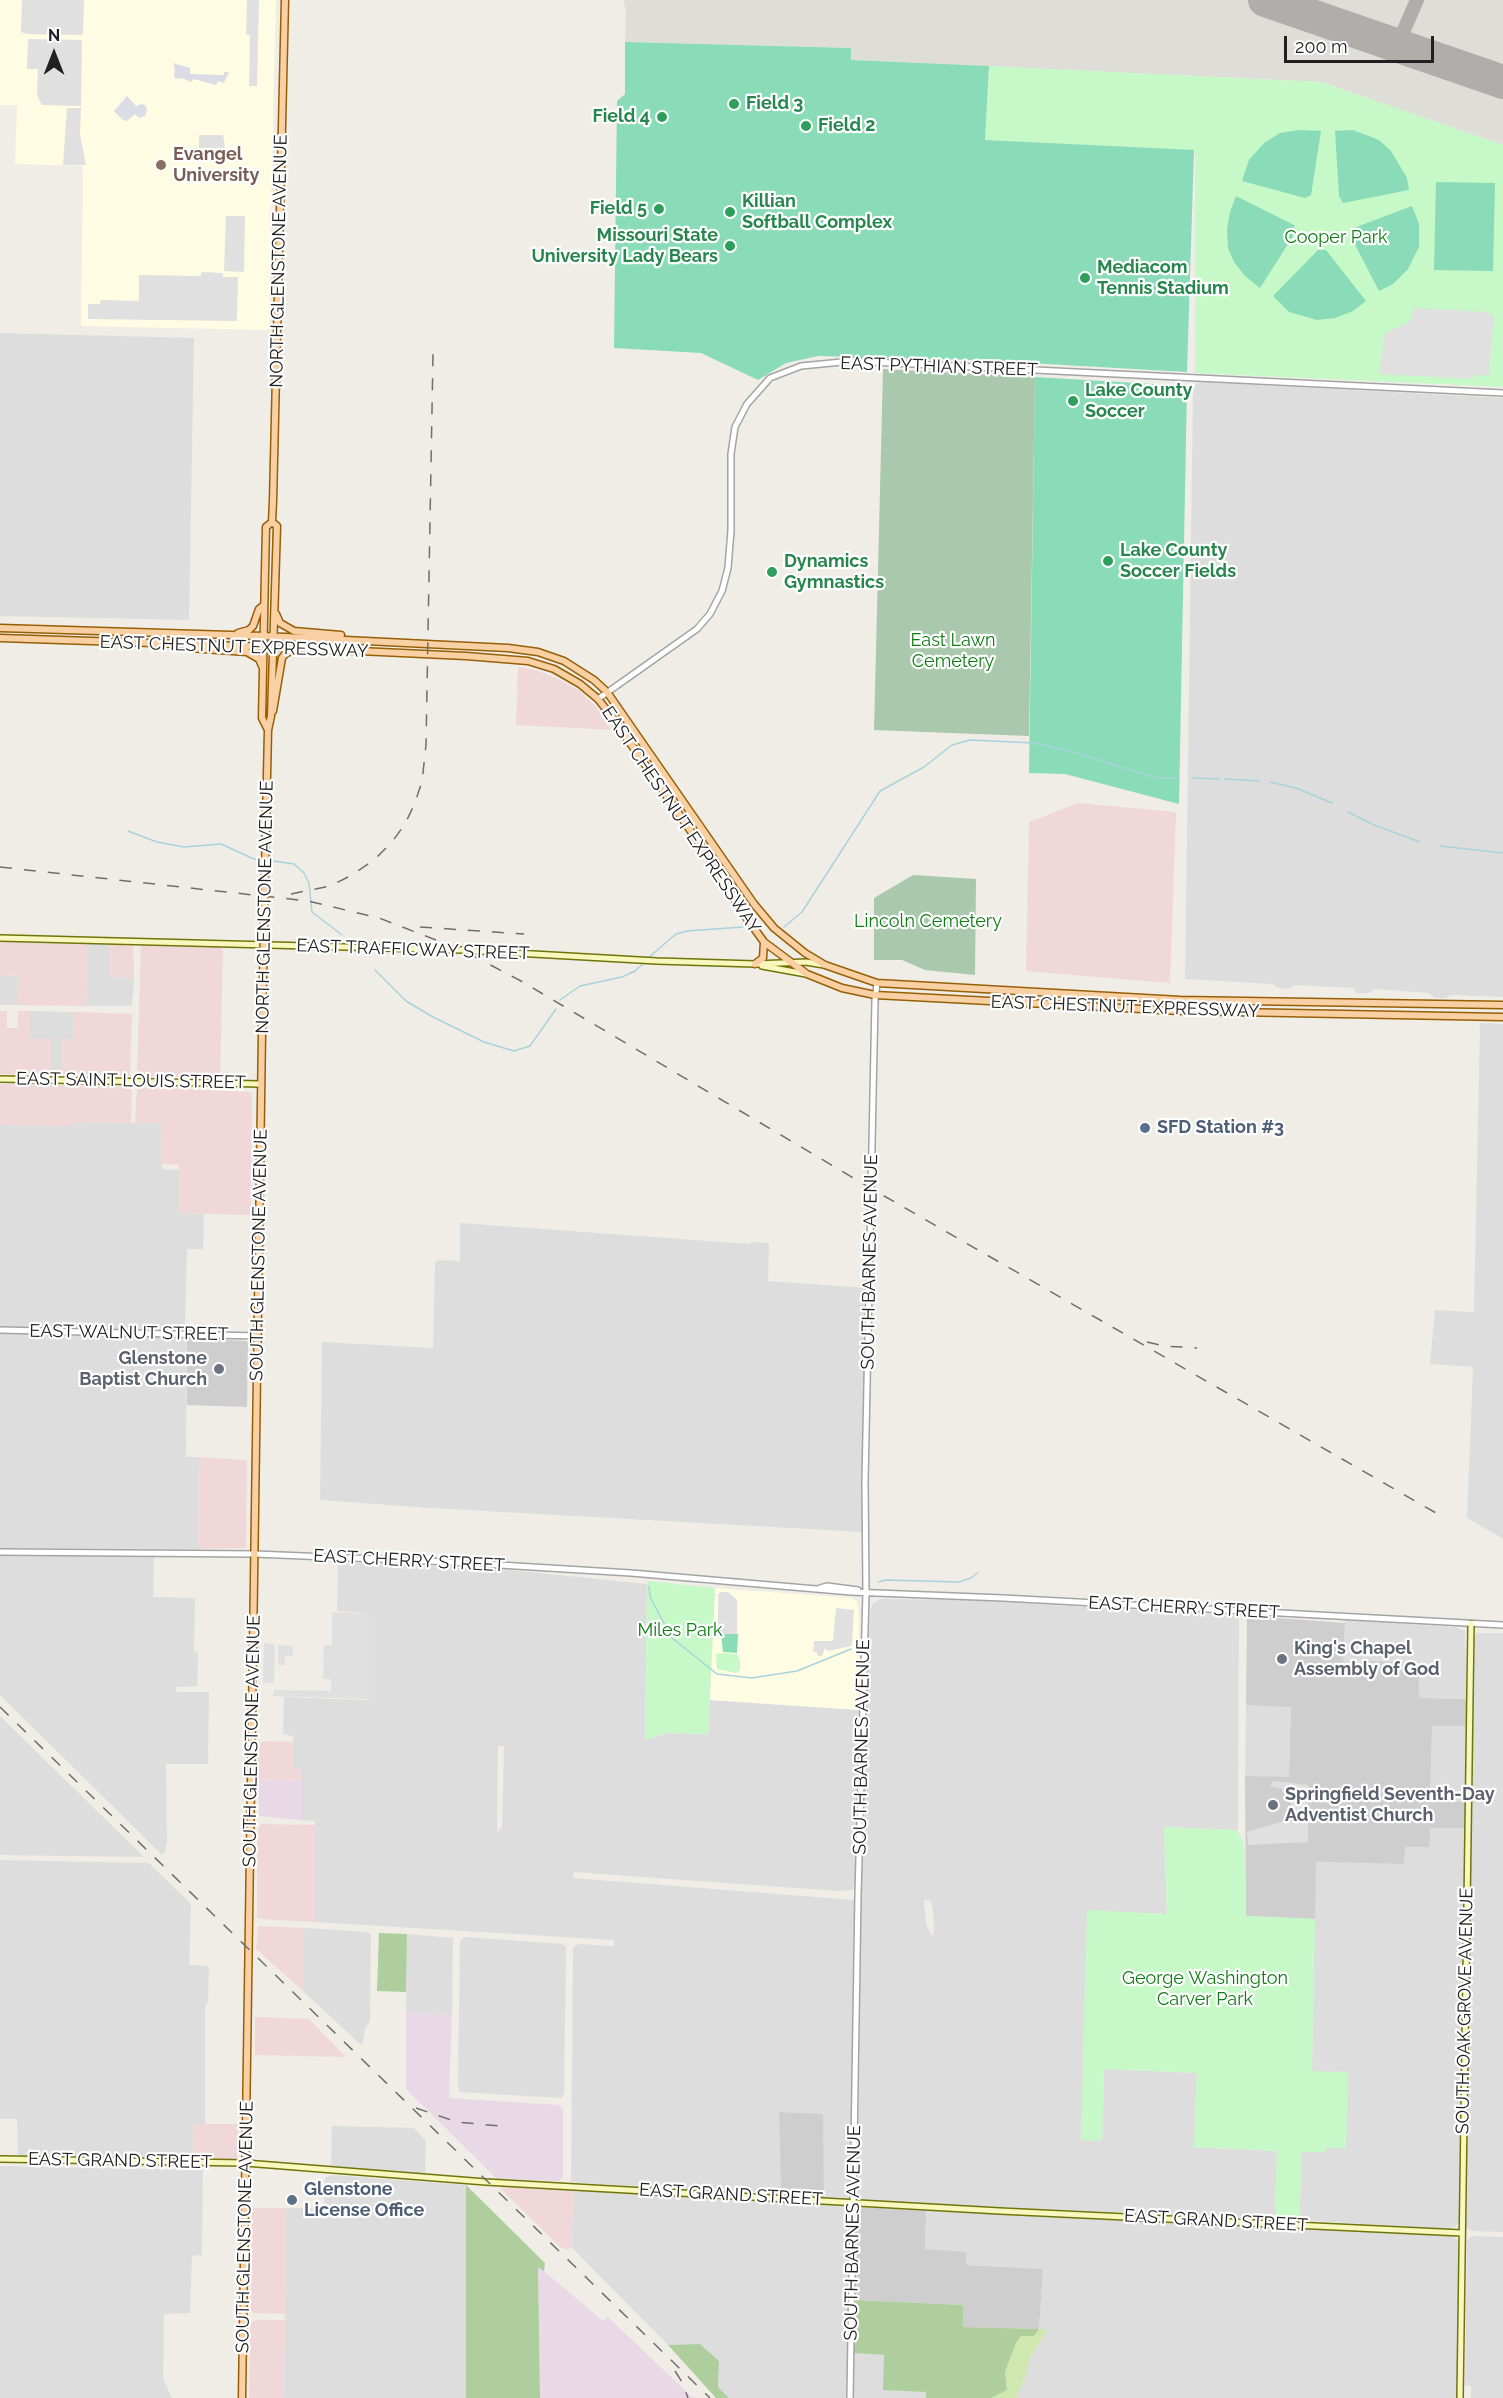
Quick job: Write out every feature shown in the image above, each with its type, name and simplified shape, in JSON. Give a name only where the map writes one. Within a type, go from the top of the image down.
[{"type":"main road","name":"NORTH GLENSTONE AVENUE","points":[[272,522],[285,0]]},
{"type":"main road","name":"NORTH GLENSTONE AVENUE","points":[[268,730],[262,718],[264,605],[266,526],[272,522]]},
{"type":"main road","name":"NORTH GLENSTONE AVENUE","points":[[261,1084],[268,730],[271,717],[277,526],[272,522]]},
{"type":"main road","points":[[225,635],[249,630],[256,622],[259,609],[264,605]]},
{"type":"main road","points":[[275,611],[280,623],[294,631],[363,637],[374,641]]},
{"type":"main road","name":"EAST CHESTNUT EXPRESSWAY","points":[[0,628],[374,641],[527,649],[549,655],[570,664],[607,692],[764,916],[785,939],[825,965],[877,983],[1180,1000],[1503,1005]]},
{"type":"main road","name":"EAST CHESTNUT EXPRESSWAY","points":[[0,638],[264,646],[528,661],[568,676],[598,699],[712,862],[741,910],[764,942],[807,975],[842,988],[875,995],[1180,1011],[1503,1017]]},
{"type":"main road","points":[[153,643],[174,648],[247,652],[259,659],[263,672]]},
{"type":"main road","points":[[271,717],[282,657],[288,651],[299,648]]},
{"type":"main road","name":"EAST TRAFFICWAY STREET","points":[[0,938],[481,951],[640,960],[755,964],[791,962],[825,965]]},
{"type":"main road","points":[[755,964],[764,958],[764,942]]},
{"type":"main road","name":"EAST TRAFFICWAY STREET","points":[[755,964],[807,975]]},
{"type":"main road","name":"EAST SAINT LOUIS STREET","points":[[0,1079],[261,1084]]},
{"type":"main road","name":"SOUTH GLENSTONE AVENUE","points":[[242,2398],[261,1084]]},
{"type":"main road","name":"SOUTH OAK GROVE AVENUE","points":[[1460,2398],[1472,1624]]},
{"type":"main road","name":"EAST GRAND STREET","points":[[0,2159],[245,2163],[426,2178],[855,2203],[1462,2233]]},
{"type":"street","name":"EAST PYTHIAN STREET","points":[[598,699],[697,629],[710,614],[722,591],[729,568],[731,454],[735,428],[747,404],[770,378],[801,366],[852,361],[1503,393]]},
{"type":"street","name":"SOUTH BARNES AVENUE","points":[[850,2398],[855,2203],[858,1895],[866,1592],[865,1481],[877,983]]},
{"type":"street","name":"EAST WALNUT STREET","points":[[0,1330],[258,1336]]},
{"type":"street","name":"EAST CHERRY STREET","points":[[0,1552],[255,1554],[542,1567],[817,1589],[827,1586],[866,1592],[1503,1625]]},
{"type":"shaded area","name":"Evangel University","points":[[0,0],[276,0],[269,214],[271,235],[269,325],[267,330],[81,326],[83,166],[15,164],[17,105],[0,105]]},
{"type":"shaded area","points":[[22,0],[84,0],[82,35],[21,32]]},
{"type":"shaded area","points":[[247,0],[259,0],[257,86],[249,86],[250,35],[246,35]]},
{"type":"shaded area","points":[[623,0],[1503,0],[1503,145],[1321,82],[851,60],[851,48],[625,42],[626,11]]},
{"type":"shaded area","points":[[28,39],[82,40],[81,106],[42,105],[37,95],[38,69],[27,69]]},
{"type":"shaded area","points":[[173,63],[190,68],[190,74],[224,75],[224,72],[229,72],[224,83],[218,81],[216,85],[194,79],[191,82],[182,78],[176,79]]},
{"type":"shaded area","points":[[127,96],[136,106],[142,104],[146,106],[145,116],[139,118],[135,114],[127,121],[114,111]]},
{"type":"shaded area","points":[[67,108],[81,108],[80,134],[86,165],[63,165]]},
{"type":"shaded area","points":[[199,135],[223,135],[225,148],[199,148]]},
{"type":"shaded area","points":[[226,216],[245,216],[244,272],[224,271]]},
{"type":"shaded area","points":[[202,272],[223,273],[223,277],[238,277],[237,321],[88,319],[88,304],[100,304],[101,300],[139,301],[139,275],[200,276]]},
{"type":"shaded area","points":[[1414,308],[1488,312],[1489,315],[1494,316],[1489,375],[1475,375],[1473,379],[1379,374],[1385,333],[1408,323]]},
{"type":"shaded area","points":[[0,333],[194,338],[189,620],[0,616]]},
{"type":"shaded area","points":[[1200,382],[1503,398],[1503,997],[1450,995],[1447,998],[1435,998],[1429,993],[1374,989],[1369,993],[1356,993],[1353,988],[1294,985],[1289,989],[1277,988],[1273,984],[1185,979],[1193,391],[1195,385]]},
{"type":"shaded area","points":[[518,667],[535,670],[580,691],[596,707],[611,730],[516,725]]},
{"type":"shaded area","points":[[1078,803],[1176,812],[1170,983],[1026,971],[1029,822]]},
{"type":"shaded area","points":[[0,942],[87,944],[86,1006],[18,1005],[19,976],[0,975]]},
{"type":"shaded area","points":[[87,944],[109,944],[109,977],[134,978],[132,1006],[86,1006]]},
{"type":"shaded area","points":[[109,944],[133,946],[134,978],[109,977]]},
{"type":"shaded area","points":[[141,946],[218,947],[223,949],[220,1076],[141,1077],[137,1074]]},
{"type":"shaded area","points":[[0,975],[19,976],[18,1005],[0,1005]]},
{"type":"shaded area","points":[[0,1011],[7,1011],[7,1028],[18,1028],[18,1011],[29,1011],[29,1039],[51,1039],[51,1075],[0,1074]]},
{"type":"shaded area","points":[[29,1011],[74,1012],[73,1039],[61,1039],[61,1075],[51,1075],[51,1039],[28,1039]]},
{"type":"shaded area","points":[[74,1012],[132,1014],[130,1076],[61,1075],[61,1039],[73,1039]]},
{"type":"shaded area","points":[[1480,1023],[1503,1024],[1503,1539],[1467,1518],[1473,1367],[1430,1364],[1435,1310],[1474,1312]]},
{"type":"shaded area","points":[[0,1084],[129,1087],[132,1092],[131,1123],[73,1122],[72,1126],[0,1125]]},
{"type":"shaded area","points":[[137,1087],[252,1092],[251,1215],[179,1213],[179,1165],[162,1164],[161,1123],[135,1123]]},
{"type":"shaded area","points":[[72,1122],[161,1123],[162,1169],[179,1170],[179,1213],[204,1214],[203,1249],[187,1249],[185,1331],[0,1327],[0,1125],[72,1126]]},
{"type":"shaded area","points":[[460,1223],[750,1244],[751,1242],[769,1243],[768,1281],[865,1288],[862,1532],[320,1500],[322,1342],[433,1348],[435,1263],[438,1260],[460,1261]]},
{"type":"shaded area","points":[[0,1332],[187,1338],[186,1457],[199,1457],[198,1549],[0,1548]]},
{"type":"shaded area","points":[[187,1338],[248,1341],[247,1407],[187,1405]]},
{"type":"shaded area","points":[[199,1457],[247,1460],[246,1548],[198,1549]]},
{"type":"shaded area","points":[[0,1555],[154,1557],[153,1597],[195,1598],[194,1652],[198,1653],[197,1686],[175,1687],[177,1692],[209,1692],[208,1764],[166,1764],[167,1842],[162,1855],[0,1695]]},
{"type":"shaded area","points":[[338,1562],[509,1570],[647,1584],[645,1740],[666,1733],[708,1734],[710,1700],[859,1710],[857,1885],[852,1890],[838,1891],[574,1872],[573,1878],[854,1900],[850,2198],[824,2197],[822,2114],[779,2112],[781,2196],[571,2182],[573,1948],[578,1944],[614,1946],[614,1940],[315,1922],[315,1821],[301,1820],[301,1770],[293,1768],[293,1736],[283,1734],[284,1697],[369,1700],[369,1613],[337,1611]],"holes":[[[498,1746],[504,1746],[502,1826],[497,1834]]]},
{"type":"shaded area","points":[[715,1588],[852,1598],[857,1602],[859,1611],[859,1710],[710,1700]]},
{"type":"shaded area","points":[[720,1592],[728,1592],[737,1600],[737,1634],[718,1634],[718,1595]]},
{"type":"shaded area","points":[[881,1599],[966,1600],[1239,1616],[1238,1829],[1164,1827],[1167,1914],[1087,1911],[1102,2141],[1104,2069],[1197,2073],[1194,2147],[1277,2151],[1275,2219],[929,2204],[858,2198],[861,1898],[870,1612],[873,1603]],"holes":[[[924,1900],[931,1901],[934,1920],[933,1937],[926,1924]]]},
{"type":"shaded area","points":[[836,1608],[854,1610],[851,1646],[828,1651],[825,1648],[822,1656],[818,1656],[817,1652],[813,1652],[814,1641],[833,1641]]},
{"type":"shaded area","points":[[332,1612],[369,1613],[369,1699],[273,1696],[274,1690],[331,1691],[331,1679],[323,1679],[324,1645],[332,1645]]},
{"type":"shaded area","points":[[1251,1616],[1345,1623],[1343,1664],[1361,1665],[1362,1661],[1418,1662],[1419,1698],[1467,1699],[1467,1726],[1432,1726],[1430,1801],[1466,1802],[1465,1828],[1430,1828],[1429,1847],[1405,1847],[1404,1864],[1316,1862],[1315,1919],[1246,1916],[1245,1776],[1289,1777],[1291,1707],[1246,1705],[1247,1619]]},
{"type":"shaded area","points":[[1345,1620],[1455,1627],[1465,1631],[1467,1699],[1418,1698],[1418,1662],[1362,1661],[1361,1665],[1343,1664]]},
{"type":"shaded area","points":[[1477,1633],[1503,1633],[1503,2232],[1472,2231],[1466,2227],[1465,2222],[1469,1926],[1475,1638]]},
{"type":"shaded area","points":[[264,1643],[275,1644],[274,1683],[263,1683]]},
{"type":"shaded area","points":[[278,1645],[293,1646],[293,1656],[285,1656],[285,1665],[278,1665]]},
{"type":"shaded area","points":[[1246,1705],[1291,1706],[1289,1778],[1245,1776]]},
{"type":"shaded area","points":[[0,1716],[144,1857],[0,1855]]},
{"type":"shaded area","points":[[1432,1726],[1467,1726],[1466,1802],[1430,1801]]},
{"type":"shaded area","points":[[264,1741],[293,1742],[293,1767],[301,1770],[301,1780],[258,1779],[259,1744]]},
{"type":"shaded area","points":[[258,1779],[301,1780],[301,1820],[259,1816]]},
{"type":"shaded area","points":[[1273,1781],[1308,1785],[1308,1842],[1248,1845],[1247,1832],[1290,1819],[1292,1795],[1270,1786]]},
{"type":"shaded area","points":[[261,1824],[315,1825],[315,1922],[257,1917],[257,1831]]},
{"type":"shaded area","points":[[1429,1828],[1465,1828],[1459,2223],[1449,2229],[1299,2220],[1302,2152],[1325,2152],[1326,2148],[1345,2148],[1312,2071],[1315,1862],[1404,1864],[1404,1847]]},
{"type":"shaded area","points":[[0,1860],[149,1863],[191,1904],[189,1965],[209,1966],[208,2001],[205,2008],[205,2124],[194,2124],[193,2160],[18,2157],[17,2119],[0,2119]]},
{"type":"shaded area","points":[[258,1926],[304,1928],[304,1992],[256,1949]]},
{"type":"shaded area","points":[[304,1928],[368,1932],[371,1935],[370,2021],[365,2029],[361,2045],[304,1992]]},
{"type":"shaded area","points":[[407,1934],[453,1938],[452,2015],[406,2012]]},
{"type":"shaded area","points":[[465,1937],[562,1944],[566,1947],[564,2094],[562,2098],[460,2092],[458,2087],[460,1941]]},
{"type":"shaded area","points":[[406,2012],[452,2015],[449,2098],[558,2105],[563,2108],[563,2176],[560,2181],[497,2179],[406,2089]]},
{"type":"shaded area","points":[[255,2017],[309,2019],[346,2057],[255,2055]]},
{"type":"shaded area","points":[[779,2112],[823,2114],[824,2197],[781,2196]]},
{"type":"shaded area","points":[[194,2124],[238,2124],[237,2160],[193,2160]]},
{"type":"shaded area","points":[[332,2126],[414,2128],[426,2141],[425,2175],[331,2169]]},
{"type":"shaded area","points":[[0,2166],[203,2170],[202,2255],[192,2256],[190,2313],[164,2314],[163,2378],[172,2398],[0,2398]]},
{"type":"shaded area","points":[[331,2175],[466,2185],[466,2398],[284,2398],[286,2208],[324,2208],[325,2178]]},
{"type":"shaded area","points":[[502,2185],[574,2189],[571,2247],[568,2250],[560,2247],[502,2190]]},
{"type":"shaded area","points":[[574,2189],[848,2206],[852,2210],[846,2398],[729,2398],[718,2387],[719,2361],[700,2344],[668,2345],[571,2247]]},
{"type":"shaded area","points":[[861,2207],[926,2211],[925,2249],[966,2252],[966,2265],[1043,2269],[1039,2329],[963,2327],[963,2305],[856,2300],[858,2211]]},
{"type":"shaded area","points":[[252,2208],[286,2208],[285,2314],[253,2313],[251,2310]]},
{"type":"shaded area","points":[[926,2211],[1451,2235],[1459,2241],[1457,2398],[1016,2398],[1031,2355],[1048,2330],[1039,2329],[1043,2269],[966,2265],[925,2249]]},
{"type":"shaded area","points":[[1472,2236],[1503,2237],[1503,2398],[1471,2398],[1471,2386],[1465,2385],[1467,2240]]},
{"type":"shaded area","points":[[538,2266],[603,2321],[608,2317],[693,2398],[540,2398]]},
{"type":"shaded area","points":[[256,2320],[285,2320],[284,2398],[249,2398],[250,2323]]},
{"type":"shaded area","points":[[854,2353],[884,2355],[926,2392],[926,2398],[853,2398]]},
{"type":"green space","points":[[625,42],[851,48],[851,60],[989,66],[985,140],[1194,150],[1187,372],[976,360],[818,356],[786,363],[758,380],[701,353],[614,348],[617,101],[625,94]]},
{"type":"green space","name":"Cooper Park","points":[[989,66],[1321,82],[1503,145],[1503,387],[1195,373],[1195,151],[985,140]]},
{"type":"green space","points":[[1299,130],[1321,131],[1311,195],[1305,198],[1242,181],[1249,160],[1264,143],[1280,133]]},
{"type":"green space","points":[[1353,130],[1379,140],[1391,151],[1407,178],[1409,190],[1343,203],[1339,196],[1335,131]]},
{"type":"green space","points":[[1436,182],[1495,183],[1493,271],[1434,270]]},
{"type":"green space","points":[[1236,196],[1294,225],[1295,233],[1260,288],[1245,276],[1234,262],[1228,248],[1227,229]]},
{"type":"green space","points":[[1412,206],[1419,224],[1419,247],[1408,269],[1393,284],[1379,291],[1350,235],[1351,229]]},
{"type":"green space","points":[[1318,250],[1326,250],[1366,301],[1353,311],[1335,318],[1317,320],[1289,312],[1273,296]]},
{"type":"green space","name":"East Lawn Cemetery","points":[[883,369],[1035,377],[1029,736],[874,730]]},
{"type":"green space","name":"Lake County Soccer Fields","points":[[1035,377],[1187,386],[1179,804],[1065,774],[1029,773]]},
{"type":"green space","name":"Lincoln Cemetery","points":[[913,875],[976,879],[975,975],[925,970],[902,960],[874,960],[874,898]]},
{"type":"green space","name":"Miles Park","points":[[647,1581],[715,1588],[708,1734],[666,1733],[645,1740]]},
{"type":"green space","points":[[721,1634],[738,1634],[737,1653],[723,1652]]},
{"type":"green space","points":[[716,1654],[737,1654],[740,1660],[740,1670],[736,1673],[717,1669]]},
{"type":"green space","name":"George Washington Carver Park","points":[[1164,1827],[1237,1830],[1244,1844],[1246,1916],[1315,1919],[1312,2071],[1348,2072],[1346,2148],[1326,2148],[1325,2152],[1302,2152],[1299,2220],[1275,2219],[1277,2151],[1194,2147],[1197,2073],[1104,2069],[1102,2141],[1081,2140],[1087,1910],[1167,1914]]},
{"type":"green space","points":[[379,1933],[407,1934],[406,1992],[377,1991]]},
{"type":"green space","points":[[466,2185],[545,2263],[544,2271],[538,2267],[540,2398],[466,2398]]},
{"type":"green space","points":[[856,2300],[963,2305],[963,2327],[1039,2329],[1034,2336],[1021,2336],[1016,2343],[1005,2372],[1007,2390],[991,2398],[926,2398],[926,2392],[883,2390],[884,2355],[854,2353]]},
{"type":"green space","points":[[1039,2329],[1048,2330],[1031,2355],[1016,2398],[991,2398],[1007,2390],[1005,2372],[1016,2343],[1021,2336],[1034,2336]]},
{"type":"green space","points":[[700,2344],[719,2361],[718,2387],[729,2398],[716,2398],[668,2345]]},
{"type":"waterway","points":[[784,927],[802,912],[880,791],[924,767],[952,745],[970,740],[1034,743],[1070,751],[1156,778],[1179,778]]},
{"type":"waterway","points":[[1193,778],[1219,779]]},
{"type":"waterway","points":[[1225,779],[1259,781]]},
{"type":"waterway","points":[[1270,782],[1296,788],[1332,803]]},
{"type":"waterway","points":[[1348,812],[1374,825],[1420,842]]},
{"type":"waterway","points":[[128,831],[157,842],[184,847],[221,844],[254,859],[263,859]]},
{"type":"waterway","points":[[1440,846],[1503,853]]},
{"type":"waterway","points":[[267,860],[294,864],[304,873],[309,883],[312,912],[342,935]]},
{"type":"waterway","points":[[648,958],[676,934],[687,931],[743,927]]},
{"type":"waterway","points":[[560,1000],[580,986],[622,977],[635,971],[645,962]]},
{"type":"waterway","points":[[375,970],[406,1001],[433,1017],[484,1042],[514,1051],[530,1046],[556,1009]]},
{"type":"waterway","points":[[879,1582],[885,1580],[959,1582],[977,1573]]},
{"type":"waterway","points":[[649,1586],[650,1597],[672,1638],[717,1674],[752,1678],[797,1671],[851,1649]]},
{"type":"taxiway","points":[[1397,46],[1417,0]]},
{"type":"runway","points":[[1265,0],[1503,82]]},
{"type":"railway","points":[[291,894],[330,886],[374,860],[392,842],[405,824],[422,782],[426,745],[433,354]]},
{"type":"railway","points":[[0,867],[308,901],[379,918],[462,950],[521,981],[872,1189],[1443,1517]]},
{"type":"railway","points":[[420,927],[524,934]]},
{"type":"railway","points":[[1147,1342],[1164,1346],[1197,1348]]},
{"type":"railway","points":[[0,1707],[710,2398]]},
{"type":"railway","points":[[416,2108],[457,2122],[500,2126]]},
{"type":"railway","points":[[675,2371],[688,2398]]},
{"type":"place","name":"Field 3","points":[[734,104]]},
{"type":"place","name":"Field 4","points":[[662,117]]},
{"type":"place","name":"Field 2","points":[[806,126]]},
{"type":"place","name":"Evangel University","points":[[161,165]]},
{"type":"place","name":"Field 5","points":[[659,209]]},
{"type":"place","name":"Killian Softball Complex","points":[[730,212]]},
{"type":"place","name":"Missouri State University Lady Bears","points":[[730,246]]},
{"type":"place","name":"Mediacom Tennis Stadium","points":[[1085,278]]},
{"type":"place","name":"Lake County Soccer","points":[[1073,401]]},
{"type":"place","name":"Lake County Soccer Fields","points":[[1108,561]]},
{"type":"place","name":"Dynamics Gymnastics","points":[[772,572]]},
{"type":"place","name":"SFD Station #3","points":[[1145,1128]]},
{"type":"place","name":"Glenstone Baptist Church","points":[[219,1369]]},
{"type":"place","name":"King's Chapel Assembly of God","points":[[1282,1659]]},
{"type":"place","name":"Springfield Seventh-Day Adventist Church","points":[[1273,1805]]},
{"type":"place","name":"Glenstone License Office","points":[[292,2200]]}]
